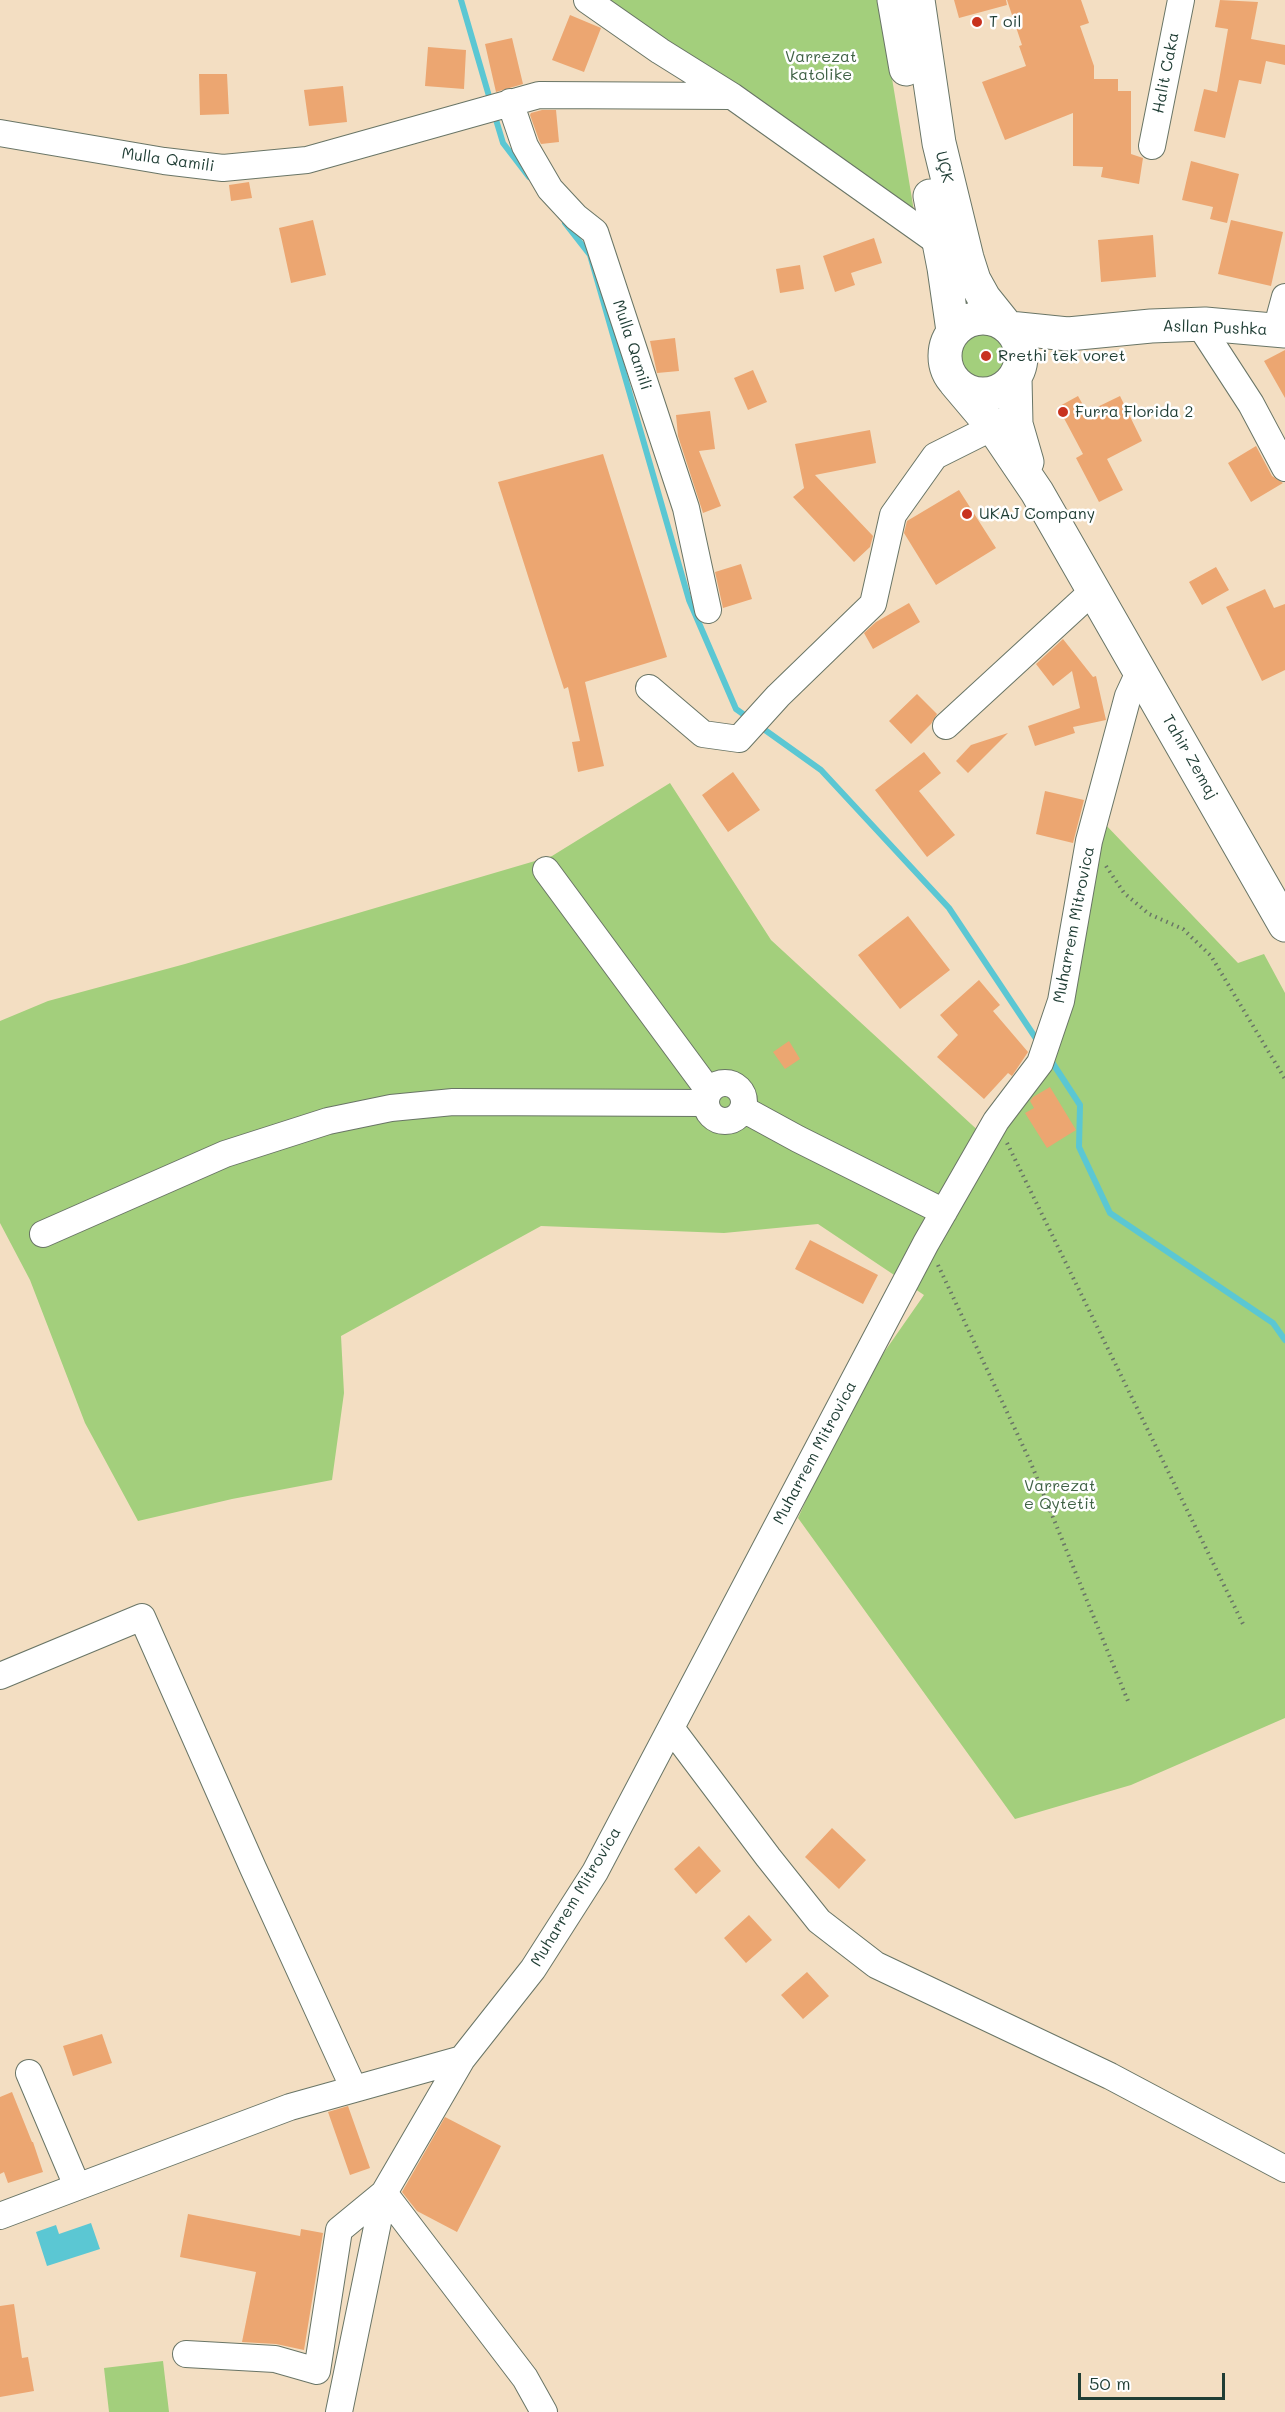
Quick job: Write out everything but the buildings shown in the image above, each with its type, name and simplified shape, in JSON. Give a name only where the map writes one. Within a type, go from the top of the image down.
[{"type":"main road","name":"UÇK","points":[[894,0],[953,332]]},
{"type":"main road","name":"UÇK","points":[[918,0],[939,143],[961,235],[974,280],[984,298],[1007,325]]},
{"type":"main road","points":[[982,317],[1007,325],[1020,343],[1022,355],[1017,373],[1007,386],[986,394],[964,389],[955,382],[945,363],[944,352],[953,332],[961,324],[982,317]]},
{"type":"main road","name":"Asllan Pushka","points":[[1007,325],[1068,334],[1199,324],[1281,331]]},
{"type":"main road","name":"Asllan Pushka","points":[[1017,373],[1037,355],[1108,331]]},
{"type":"main road","name":"Tahir Zemaj","points":[[1017,373],[1016,424],[1037,492]]},
{"type":"main road","name":"Tahir Zemaj","points":[[955,382],[993,427],[1037,492],[1285,926]]},
{"type":"street","points":[[587,0],[660,51],[732,96],[939,243]]},
{"type":"street","name":"Halit Caka","points":[[1152,146],[1169,50],[1181,0]]},
{"type":"street","name":"Mulla Qamili","points":[[0,133],[164,161],[222,168],[307,159],[538,96],[732,96]]},
{"type":"street","name":"Mulla Qamili","points":[[510,102],[525,146],[550,189],[576,217],[595,231],[686,508],[708,610]]},
{"type":"street","points":[[1281,331],[1285,297]]},
{"type":"street","points":[[1199,324],[1251,404],[1285,468]]},
{"type":"street","points":[[649,688],[703,734],[739,738],[778,696],[873,604],[893,515],[935,456],[993,427]]},
{"type":"street","points":[[946,726],[1094,590]]},
{"type":"street","name":"Muharrem Mitrovica","points":[[384,2193],[462,2059],[533,1969],[595,1872],[926,1244],[996,1121],[1040,1063],[1061,1001],[1089,841],[1128,696],[1140,670]]},
{"type":"street","points":[[546,870],[707,1097],[710,1115],[722,1121],[734,1119],[743,1109],[944,1212]]},
{"type":"street","points":[[43,1234],[225,1154],[328,1121],[391,1108],[453,1102],[707,1097]]},
{"type":"street","points":[[0,1676],[142,1617],[253,1869],[354,2089]]},
{"type":"street","points":[[671,1728],[768,1857],[819,1920],[876,1965],[1110,2076],[1285,2169]]},
{"type":"street","points":[[0,2216],[290,2107],[462,2059]]},
{"type":"street","points":[[29,2073],[77,2186]]},
{"type":"street","points":[[186,2354],[275,2359],[317,2371],[339,2230],[384,2193]]},
{"type":"street","points":[[339,2412],[384,2193]]},
{"type":"street","points":[[384,2193],[525,2378],[544,2412]]},
{"type":"path","points":[[1089,841],[1124,893],[1149,914],[1183,929],[1211,956],[1285,1079]]},
{"type":"path","points":[[996,1121],[1243,1624]]},
{"type":"path","points":[[926,1244],[935,1257],[1030,1461],[1128,1701]]},
{"type":"green space","name":"Varrezat katolike","points":[[606,0],[879,0],[914,211]]},
{"type":"green space","points":[[985,330],[996,332],[1005,338],[1011,347],[1013,358],[1011,369],[1005,378],[996,384],[985,386],[974,384],[965,378],[959,369],[957,358],[959,347],[965,338],[974,332]]},
{"type":"green space","name":"Varrezat e Qytetit","points":[[670,783],[771,940],[996,1147],[1078,981],[1103,822],[1238,963],[1264,954],[1285,993],[1285,1718],[1131,1785],[1015,1819],[798,1518],[855,1394],[924,1295],[818,1224],[724,1233],[541,1226],[341,1336],[344,1393],[332,1480],[232,1499],[138,1521],[85,1423],[30,1280],[0,1223],[0,1021],[48,1001],[185,964],[552,856]]},
{"type":"green space","points":[[163,2361],[169,2412],[109,2412],[104,2368]]},
{"type":"water","points":[[91,2223],[100,2249],[47,2266],[36,2232],[56,2225],[59,2234]]},
{"type":"waterway","points":[[461,0],[491,103]]},
{"type":"waterway","points":[[494,113],[503,143],[529,177]]},
{"type":"waterway","points":[[565,223],[590,255],[689,600],[736,709],[750,719]]},
{"type":"waterway","points":[[758,725],[821,770],[949,908],[1039,1043]]},
{"type":"waterway","points":[[1050,1059],[1080,1105],[1079,1147],[1110,1213],[1273,1323],[1285,1340]]},
{"type":"place","name":"T oil","points":[[977,22]]},
{"type":"place","name":"Rrethi tek voret","points":[[986,356]]},
{"type":"place","name":"Furra Florida 2","points":[[1063,412]]},
{"type":"place","name":"UKAJ Company","points":[[967,514]]}]
